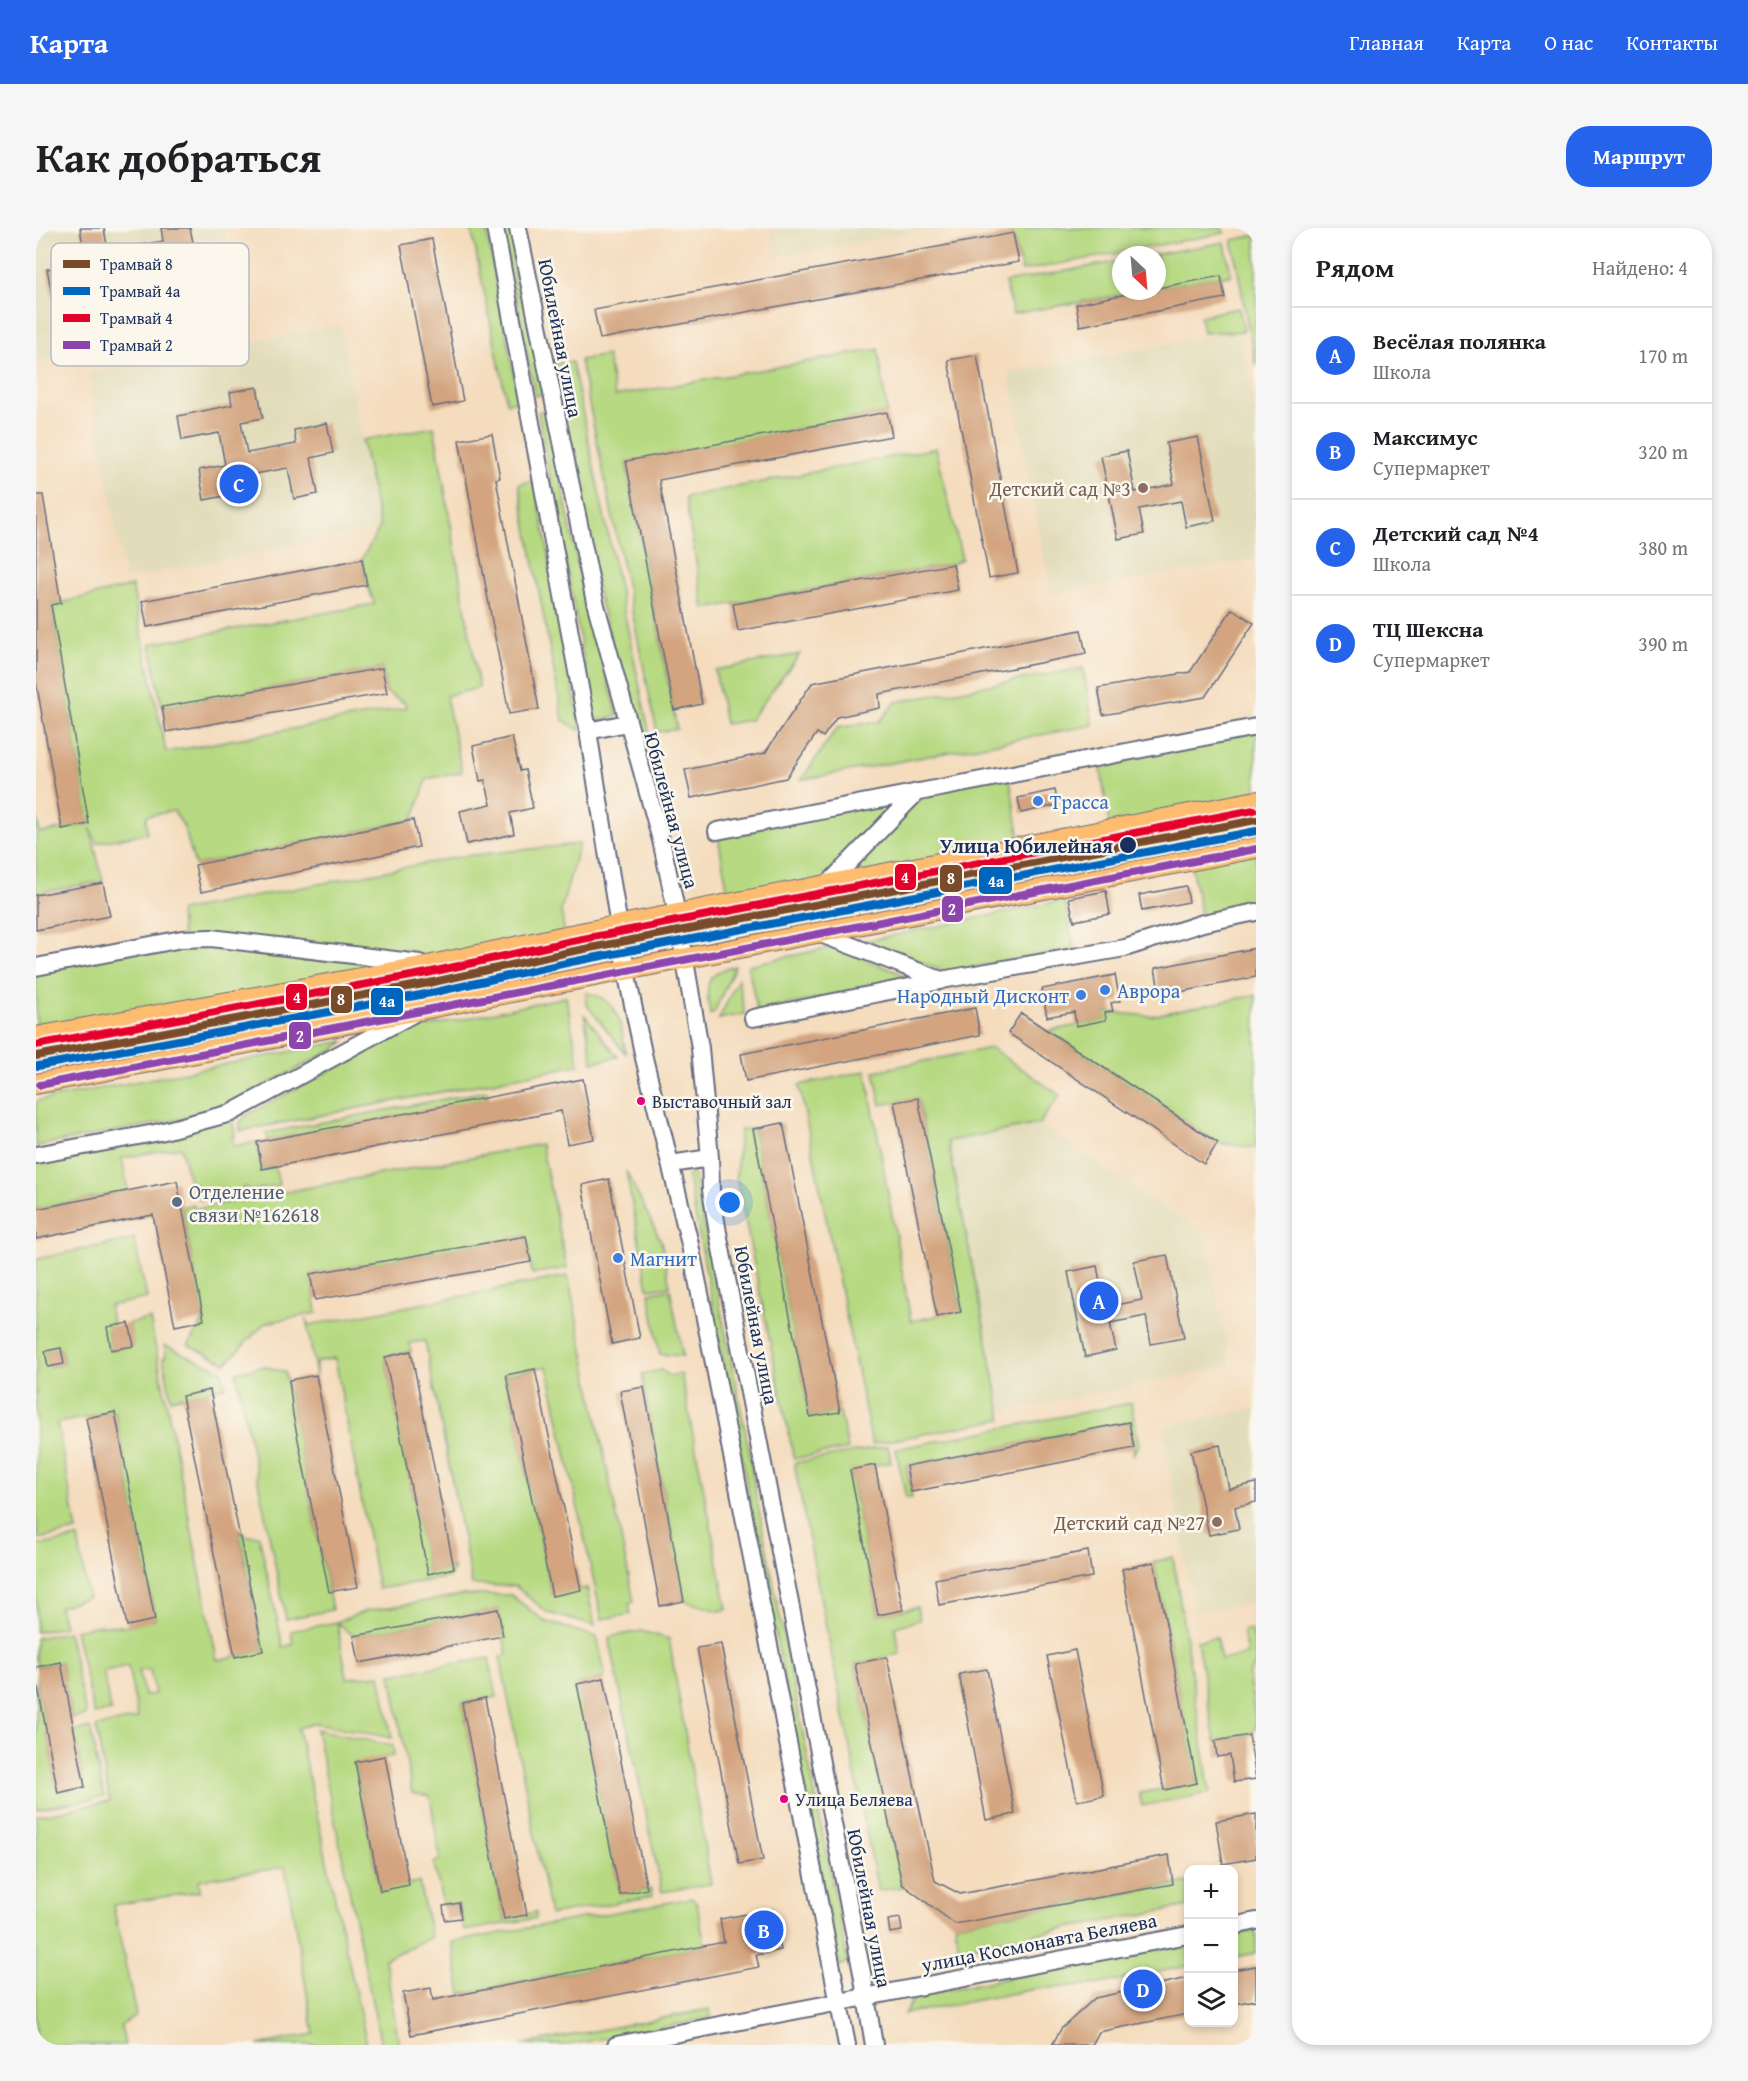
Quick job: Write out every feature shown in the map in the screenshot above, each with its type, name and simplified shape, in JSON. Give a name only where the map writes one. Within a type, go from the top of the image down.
[{"type":"main road","points":[[36,1037],[432,965],[677,914],[1256,801]]},
{"type":"main road","points":[[36,1084],[1256,848]]},
{"type":"street","points":[[495,228],[588,731],[626,971],[712,1353],[848,2045]]},
{"type":"street","name":"Юбилейная улица","points":[[518,228],[595,602],[661,840],[677,914],[700,1048],[711,1190],[718,1233],[874,2045]]},
{"type":"street","points":[[528,405],[552,400]]},
{"type":"street","points":[[588,731],[627,723]]},
{"type":"street","points":[[717,831],[1256,727]]},
{"type":"street","points":[[828,884],[917,792]]},
{"type":"street","points":[[753,1018],[941,980],[1125,948],[1203,923],[1256,912]]},
{"type":"street","points":[[818,933],[941,980]]},
{"type":"street","points":[[36,967],[182,939],[211,938],[432,965]]},
{"type":"street","points":[[36,1155],[160,1132],[231,1113],[417,1012]]},
{"type":"street","points":[[671,1164],[710,1158]]},
{"type":"street","points":[[1238,1925],[1256,1921]]},
{"type":"street","name":"улица Космонавта Беляева","points":[[616,2045],[1184,1936]]},
{"type":"shaded area","points":[[36,228],[224,228],[227,243],[51,243],[51,360],[36,363]]},
{"type":"shaded area","points":[[770,228],[935,228],[776,257]]},
{"type":"shaded area","points":[[340,325],[380,528],[125,579],[88,373],[125,366],[249,366],[249,342]]},
{"type":"shaded area","name":"Детский сад №3","points":[[1239,331],[1256,416],[1256,559],[1051,594],[1009,373]]},
{"type":"shaded area","points":[[1039,1124],[1205,1235],[1231,1366],[1001,1412],[948,1140]]},
{"type":"shaded area","name":"Детский сад №27","points":[[1256,1408],[1256,1602],[1194,1612],[1165,1441],[1165,1426]]},
{"type":"green space","points":[[471,228],[486,228],[519,401],[507,403]]},
{"type":"green space","points":[[502,228],[511,228],[543,394],[535,396]]},
{"type":"green space","points":[[1000,228],[1223,228],[1224,233],[1155,246],[1112,246],[1112,254],[1022,271],[1013,233]]},
{"type":"green space","points":[[1256,235],[1256,367],[1232,240]]},
{"type":"green space","points":[[1225,242],[1231,276],[1166,286],[1166,253]]},
{"type":"green space","points":[[1112,263],[1112,296],[1013,314],[1005,282]]},
{"type":"green space","points":[[1239,308],[1244,331],[1203,333],[1200,316]]},
{"type":"green space","points":[[878,349],[887,412],[626,462],[677,729],[657,732],[580,360],[607,355],[615,396]]},
{"type":"green space","points":[[572,362],[649,731],[637,734],[600,601],[551,365]]},
{"type":"green space","points":[[547,409],[583,590],[618,716],[595,721],[538,412]]},
{"type":"green space","points":[[434,427],[479,688],[446,696],[462,772],[427,779],[413,820],[195,865],[184,827],[174,811],[146,816],[147,833],[97,843],[90,828],[103,881],[36,893],[36,814],[40,833],[89,824],[51,605],[132,586],[166,752],[406,708],[405,703],[387,693],[382,668],[162,707],[150,644],[375,604],[367,585],[362,559],[380,527],[362,440]]},
{"type":"green space","points":[[936,448],[962,559],[953,564],[704,609],[685,497]]},
{"type":"green space","points":[[535,480],[581,731],[563,720],[519,484]]},
{"type":"green space","points":[[800,654],[750,720],[725,724],[715,670]]},
{"type":"green space","points":[[1083,668],[1093,725],[801,780],[837,728],[880,721],[896,702]]},
{"type":"green space","points":[[1256,727],[1256,801],[1110,829],[1099,757]]},
{"type":"green space","points":[[1009,774],[1021,846],[730,904],[717,831]]},
{"type":"green space","points":[[579,844],[561,910],[565,936],[36,1037],[36,967],[182,939],[180,911],[463,856]]},
{"type":"green space","points":[[1256,848],[1256,912],[1203,923],[1190,860]]},
{"type":"green space","points":[[1065,900],[1074,949],[946,972],[866,941]]},
{"type":"green space","points":[[833,947],[905,975],[910,980],[757,1011],[748,965]]},
{"type":"green space","points":[[735,966],[714,1013],[710,1015],[708,989],[712,977]]},
{"type":"green space","points":[[738,979],[745,1014],[719,1019]]},
{"type":"green space","points":[[586,993],[598,996],[612,1007],[620,1024],[626,1054],[586,1004]]},
{"type":"green space","points":[[1256,995],[1256,1148],[1218,1143],[1048,1031],[1106,1020],[1105,1012],[1150,1016]]},
{"type":"green space","points":[[566,997],[579,1065],[240,1131],[240,1123],[245,1116],[402,1032]]},
{"type":"green space","points":[[584,1014],[618,1057],[593,1062]]},
{"type":"green space","points":[[345,1041],[335,1049],[231,1103],[181,1119],[36,1146],[36,1101]]},
{"type":"green space","points":[[991,1048],[1060,1095],[1039,1124],[948,1141],[1002,1419],[872,1444],[799,1085],[866,1071],[911,1321],[961,1311],[918,1098],[881,1105],[874,1071]]},
{"type":"green space","points":[[487,1091],[488,1098],[268,1140],[266,1133]]},
{"type":"green space","points":[[231,1113],[235,1136],[232,1137],[234,1146],[257,1142],[262,1169],[275,1167],[279,1185],[251,1191],[246,1187],[239,1193],[200,1200],[196,1184],[190,1185],[181,1147],[122,1158],[128,1191],[36,1209],[36,1155]]},
{"type":"green space","points":[[753,1129],[810,1417],[840,1412],[848,1449],[794,1459],[736,1176],[740,1130]]},
{"type":"green space","points":[[541,1144],[567,1268],[532,1274],[526,1236],[311,1274],[317,1313],[265,1323],[226,1363],[188,1345],[204,1320],[182,1207],[193,1204],[195,1209]]},
{"type":"green space","points":[[626,1171],[661,1241],[670,1286],[648,1289]]},
{"type":"green space","points":[[689,1172],[693,1173],[749,1449],[754,1485],[848,1962],[839,1966],[688,1177]]},
{"type":"green space","points":[[134,1239],[147,1298],[109,1306],[113,1326],[107,1328],[111,1350],[133,1346],[129,1323],[150,1319],[217,1660],[263,1651],[239,1530],[246,1536],[259,1536],[283,1647],[293,1644],[291,1631],[337,1622],[366,1611],[463,1595],[511,1595],[544,1621],[597,1637],[604,1678],[577,1684],[620,1894],[651,1889],[652,1896],[550,1915],[500,1657],[507,1655],[498,1609],[354,1636],[337,1623],[347,1678],[380,1675],[392,1738],[316,1723],[298,1728],[367,2045],[258,2045],[314,2034],[285,1867],[199,1880],[200,1891],[113,1905],[136,2015],[121,2026],[125,2045],[36,2045],[36,1816],[110,1801],[96,1727],[138,1718],[128,1666],[103,1671],[111,1711],[94,1714],[75,1630],[100,1625],[127,1626],[155,1619],[115,1412],[57,1423],[77,1531],[36,1539],[36,1535],[39,1534],[36,1519],[36,1259]],"holes":[[[61,1348],[64,1364],[49,1367],[45,1351]],[[150,1669],[155,1694],[144,1695],[139,1671]]]},
{"type":"green space","points":[[568,1276],[634,1602],[629,1604],[631,1614],[602,1619],[547,1366],[506,1375],[552,1595],[587,1588],[595,1626],[548,1613],[515,1586],[472,1585],[425,1341],[410,1343],[411,1351],[385,1357],[428,1573],[454,1568],[450,1577],[378,1589],[335,1358],[316,1362],[316,1375],[306,1318],[310,1325]]},
{"type":"green space","points":[[670,1289],[683,1356],[660,1354],[649,1293]]},
{"type":"green space","points":[[164,1345],[222,1371],[225,1387],[171,1399],[163,1358],[166,1356]]},
{"type":"green space","points":[[263,1366],[285,1372],[332,1610],[286,1619],[236,1372]]},
{"type":"green space","points":[[661,1370],[671,1377],[681,1373],[727,1609],[719,1611],[684,1601],[642,1374]]},
{"type":"green space","points":[[1131,1403],[1139,1444],[1132,1456],[1134,1448],[1129,1422],[906,1466],[912,1498],[906,1498],[896,1449]]},
{"type":"green space","points":[[888,1446],[891,1462],[850,1471],[878,1615],[917,1607],[920,1620],[895,1627],[900,1654],[855,1664],[903,1887],[878,1891],[794,1463]]},
{"type":"green space","points":[[78,1538],[88,1597],[59,1607],[64,1627],[36,1632],[36,1546]]},
{"type":"green space","points":[[1173,1557],[1210,1793],[1142,1806],[1139,1793],[1197,1783],[1154,1562]]},
{"type":"green space","points":[[1252,1629],[1256,1663],[1248,1675],[1256,1729],[1249,1735],[1215,1741],[1197,1641],[1216,1637],[1221,1660],[1247,1655],[1243,1631]]},
{"type":"green space","points":[[641,1631],[669,1639],[711,1884],[662,1892],[609,1637]]},
{"type":"green space","points":[[68,1632],[86,1715],[72,1718],[61,1662],[36,1667],[36,1638]]},
{"type":"green space","points":[[489,1658],[497,1697],[462,1703],[504,1919],[536,1912],[536,1918],[464,1931],[459,1904],[443,1906],[434,1863],[440,1859],[430,1796],[412,1793],[391,1674]]},
{"type":"green space","points":[[36,1677],[58,1792],[85,1787],[74,1731],[90,1728],[104,1797],[36,1809]]},
{"type":"green space","points":[[316,1729],[393,1746],[394,1756],[355,1763],[380,1890],[419,1882],[431,1937],[385,1959],[399,2045],[381,2045]]},
{"type":"green space","points":[[1184,1883],[1184,1907],[959,1948],[955,1924]]},
{"type":"green space","points":[[692,1898],[697,1904],[705,1946],[461,1994],[452,1942]]},
{"type":"green space","points":[[1256,1930],[1256,1953],[1238,1956],[1238,1933]]},
{"type":"green space","points":[[1184,1944],[1184,1967],[1099,1984],[1035,1989],[904,2014],[915,1996]]},
{"type":"green space","points":[[710,2009],[711,2018],[569,2045],[521,2045]]},
{"type":"building","points":[[80,228],[104,228],[107,243],[83,243]]},
{"type":"building","points":[[161,228],[190,228],[193,243],[152,243],[163,241]]},
{"type":"building","points":[[1013,233],[1019,262],[600,339],[594,310]]},
{"type":"building","points":[[432,239],[463,401],[432,407],[401,245]]},
{"type":"building","points":[[51,268],[51,289],[47,269]]},
{"type":"building","points":[[1221,276],[1225,298],[1080,326],[1076,304],[1112,297],[1112,300],[1166,300],[1166,286]]},
{"type":"building","points":[[977,355],[1018,573],[989,578],[948,360]]},
{"type":"building","points":[[257,387],[263,418],[241,422],[247,453],[296,444],[294,430],[327,423],[333,453],[311,458],[318,494],[294,499],[288,468],[238,477],[241,493],[204,500],[199,470],[225,465],[219,433],[182,440],[178,416],[232,405],[230,392]]},
{"type":"building","points":[[887,412],[892,436],[659,480],[702,704],[674,710],[626,461]]},
{"type":"building","points":[[492,434],[500,478],[496,479],[539,709],[509,714],[459,440]]},
{"type":"building","points":[[1198,437],[1215,521],[1186,527],[1181,501],[1139,509],[1144,534],[1118,539],[1101,456],[1127,451],[1135,492],[1174,484],[1166,443]]},
{"type":"building","points":[[36,495],[43,495],[61,603],[51,605],[89,824],[62,829],[36,681]]},
{"type":"building","points":[[362,559],[367,585],[147,627],[142,601]]},
{"type":"building","points":[[953,564],[958,590],[738,631],[733,604]]},
{"type":"building","points":[[1232,609],[1254,623],[1205,697],[1103,715],[1098,688],[1190,672]]},
{"type":"building","points":[[1081,630],[1086,654],[879,694],[880,708],[837,717],[823,737],[817,733],[786,778],[691,798],[685,770],[765,753],[812,683]]},
{"type":"building","points":[[382,668],[387,693],[166,732],[162,707]]},
{"type":"building","points":[[512,737],[520,771],[525,770],[533,808],[510,813],[514,834],[467,844],[460,811],[491,804],[485,780],[480,781],[473,746]]},
{"type":"building","name":"Трасса","points":[[1055,790],[1058,805],[1021,813],[1018,798]]},
{"type":"building","points":[[413,820],[419,847],[201,892],[195,865]]},
{"type":"building","points":[[103,883],[110,916],[36,930],[36,895]]},
{"type":"building","points":[[1186,886],[1189,902],[1142,911],[1139,895]]},
{"type":"building","points":[[1106,891],[1110,914],[1074,921],[1069,898]]},
{"type":"building","points":[[1256,948],[1256,977],[1160,996],[1155,968]]},
{"type":"building","name":"Народный Дисконт","points":[[1115,975],[1120,1001],[1111,1003],[1113,1011],[1105,1012],[1106,1020],[1076,1026],[1074,1012],[1047,1017],[1042,989]]},
{"type":"building","points":[[975,1008],[980,1035],[746,1081],[741,1054]]},
{"type":"building","points":[[1021,1013],[1218,1143],[1204,1164],[1008,1033]]},
{"type":"building","points":[[583,1079],[594,1139],[567,1144],[561,1111],[262,1169],[257,1142]]},
{"type":"building","points":[[918,1098],[961,1312],[937,1317],[894,1102]]},
{"type":"building","points":[[783,1123],[840,1412],[810,1417],[753,1129]]},
{"type":"building","points":[[609,1179],[640,1338],[612,1344],[582,1185]]},
{"type":"building","points":[[177,1181],[204,1320],[175,1326],[153,1215],[36,1239],[36,1209]]},
{"type":"building","points":[[526,1236],[531,1262],[315,1300],[310,1274]]},
{"type":"building","points":[[1167,1255],[1184,1338],[1151,1344],[1146,1316],[1110,1323],[1116,1350],[1085,1357],[1068,1272],[1097,1266],[1105,1307],[1142,1300],[1134,1261]]},
{"type":"building","points":[[129,1323],[134,1346],[111,1350],[107,1327]]},
{"type":"building","points":[[61,1348],[64,1364],[48,1367],[45,1351]]},
{"type":"building","points":[[411,1351],[454,1568],[428,1574],[385,1357]]},
{"type":"building","points":[[535,1369],[581,1590],[552,1596],[506,1375]]},
{"type":"building","points":[[316,1375],[358,1587],[329,1592],[293,1415],[289,1380]]},
{"type":"building","points":[[644,1387],[684,1601],[660,1606],[620,1391]]},
{"type":"building","points":[[210,1390],[263,1651],[235,1657],[182,1396]]},
{"type":"building","points":[[115,1412],[155,1620],[127,1626],[86,1418]]},
{"type":"building","points":[[1129,1422],[1134,1448],[911,1492],[906,1466]]},
{"type":"building","points":[[1220,1445],[1229,1489],[1256,1483],[1256,1502],[1235,1507],[1239,1529],[1209,1535],[1191,1451]]},
{"type":"building","points":[[875,1465],[903,1610],[878,1615],[850,1470]]},
{"type":"building","points":[[1088,1551],[1092,1577],[939,1605],[935,1579]]},
{"type":"building","points":[[1154,1562],[1197,1783],[1164,1790],[1122,1569]]},
{"type":"building","points":[[498,1609],[503,1636],[359,1663],[354,1636]]},
{"type":"building","points":[[721,1644],[763,1860],[739,1864],[697,1648]]},
{"type":"building","points":[[1075,1650],[1104,1796],[1077,1801],[1047,1656]]},
{"type":"building","points":[[887,1657],[935,1881],[960,1894],[1169,1855],[1173,1884],[955,1924],[902,1884],[855,1664]]},
{"type":"building","points":[[61,1662],[85,1787],[58,1793],[36,1667]]},
{"type":"building","points":[[987,1669],[1015,1814],[986,1820],[959,1674]]},
{"type":"building","points":[[604,1678],[647,1889],[620,1895],[577,1684]]},
{"type":"building","points":[[485,1698],[527,1915],[504,1919],[462,1703]]},
{"type":"building","points":[[1249,1735],[1256,1779],[1234,1782],[1230,1755],[1217,1757],[1215,1741]]},
{"type":"building","points":[[385,1756],[409,1885],[380,1891],[355,1762]]},
{"type":"building","points":[[1256,1814],[1256,1858],[1223,1864],[1216,1821]]},
{"type":"building","points":[[459,1903],[461,1918],[445,1920],[443,1906]]},
{"type":"building","points":[[773,1909],[781,1950],[756,1955],[759,1967],[411,2035],[403,1993],[431,1988],[433,2000],[724,1942],[720,1919]]},
{"type":"building","points":[[900,1918],[902,1931],[890,1933],[888,1920]]},
{"type":"building","points":[[1256,1966],[1256,2000],[1238,2003],[1238,1969]]},
{"type":"building","points":[[1184,1979],[1184,2015],[1099,2032],[1092,2045],[1052,2045],[1061,2029],[1095,1998]]},
{"type":"tram line","name":"4","points":[[36,1045],[427,973],[567,942],[1254,810]]},
{"type":"tram line","name":"8","points":[[36,1056],[429,983],[569,952],[1256,820]]},
{"type":"tram line","name":"4а","points":[[38,1066],[431,993],[571,962],[1256,831]]},
{"type":"tram line","name":"2","points":[[40,1085],[1256,849]]},
{"type":"place","name":"Детский сад №4","points":[[239,484]]},
{"type":"place","name":"Детский сад №3","points":[[1143,488]]},
{"type":"place","name":"Трасса","points":[[1038,801]]},
{"type":"place","name":"Улица Юбилейная","points":[[1128,845]]},
{"type":"place","name":"Аврора","points":[[1105,990]]},
{"type":"place","name":"Народный Дисконт","points":[[1081,995]]},
{"type":"place","name":"Выставочный зал","points":[[641,1101]]},
{"type":"place","name":"Отделение связи №162618","points":[[177,1202]]},
{"type":"place","name":"Магнит","points":[[618,1258]]},
{"type":"place","name":"Весёлая полянка","points":[[1099,1301]]},
{"type":"place","name":"Детский сад №27","points":[[1217,1522]]},
{"type":"place","name":"Улица Беляева","points":[[784,1799]]},
{"type":"place","name":"Максимус","points":[[764,1930]]},
{"type":"place","name":"ТЦ Шексна","points":[[1143,1989]]}]
